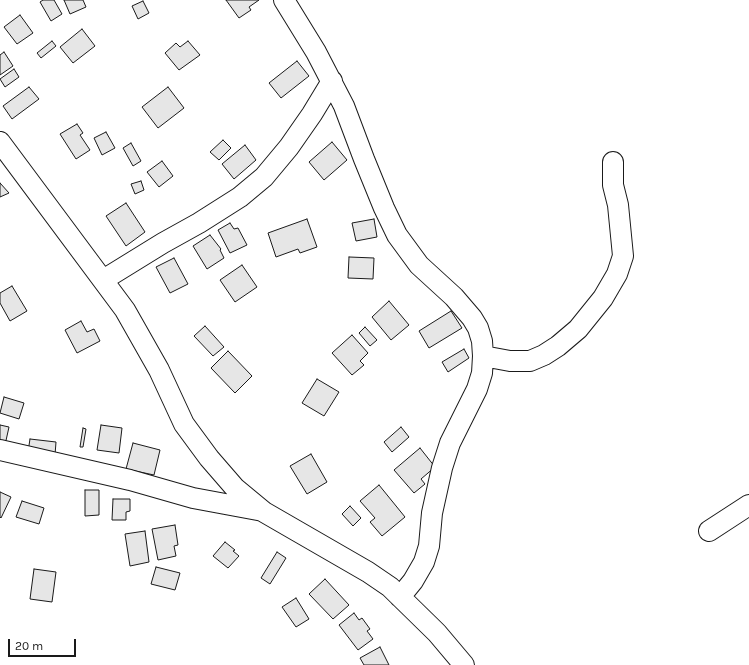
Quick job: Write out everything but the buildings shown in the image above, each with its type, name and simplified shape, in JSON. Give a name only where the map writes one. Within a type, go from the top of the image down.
[{"type":"street","points":[[284,0],[332,81],[344,106],[384,208],[397,235],[419,265],[454,297],[472,318],[478,328],[482,341],[482,373],[478,389],[450,443],[442,468],[432,513],[429,546],[424,562],[413,581],[400,597]]},
{"type":"street","points":[[103,280],[234,201],[264,177],[289,147],[312,114],[332,81]]},
{"type":"street","points":[[0,142],[125,310],[159,370],[184,424],[209,458],[235,488],[264,512],[368,572],[390,587],[436,633],[464,665]]},
{"type":"street","points":[[483,356],[510,362],[530,361],[544,355],[558,346],[578,329],[603,298],[617,274],[623,256],[618,205],[613,185],[613,162]]},
{"type":"street","points":[[0,450],[130,480],[193,498],[264,512]]},
{"type":"street","points":[[709,531],[749,505]]}]
